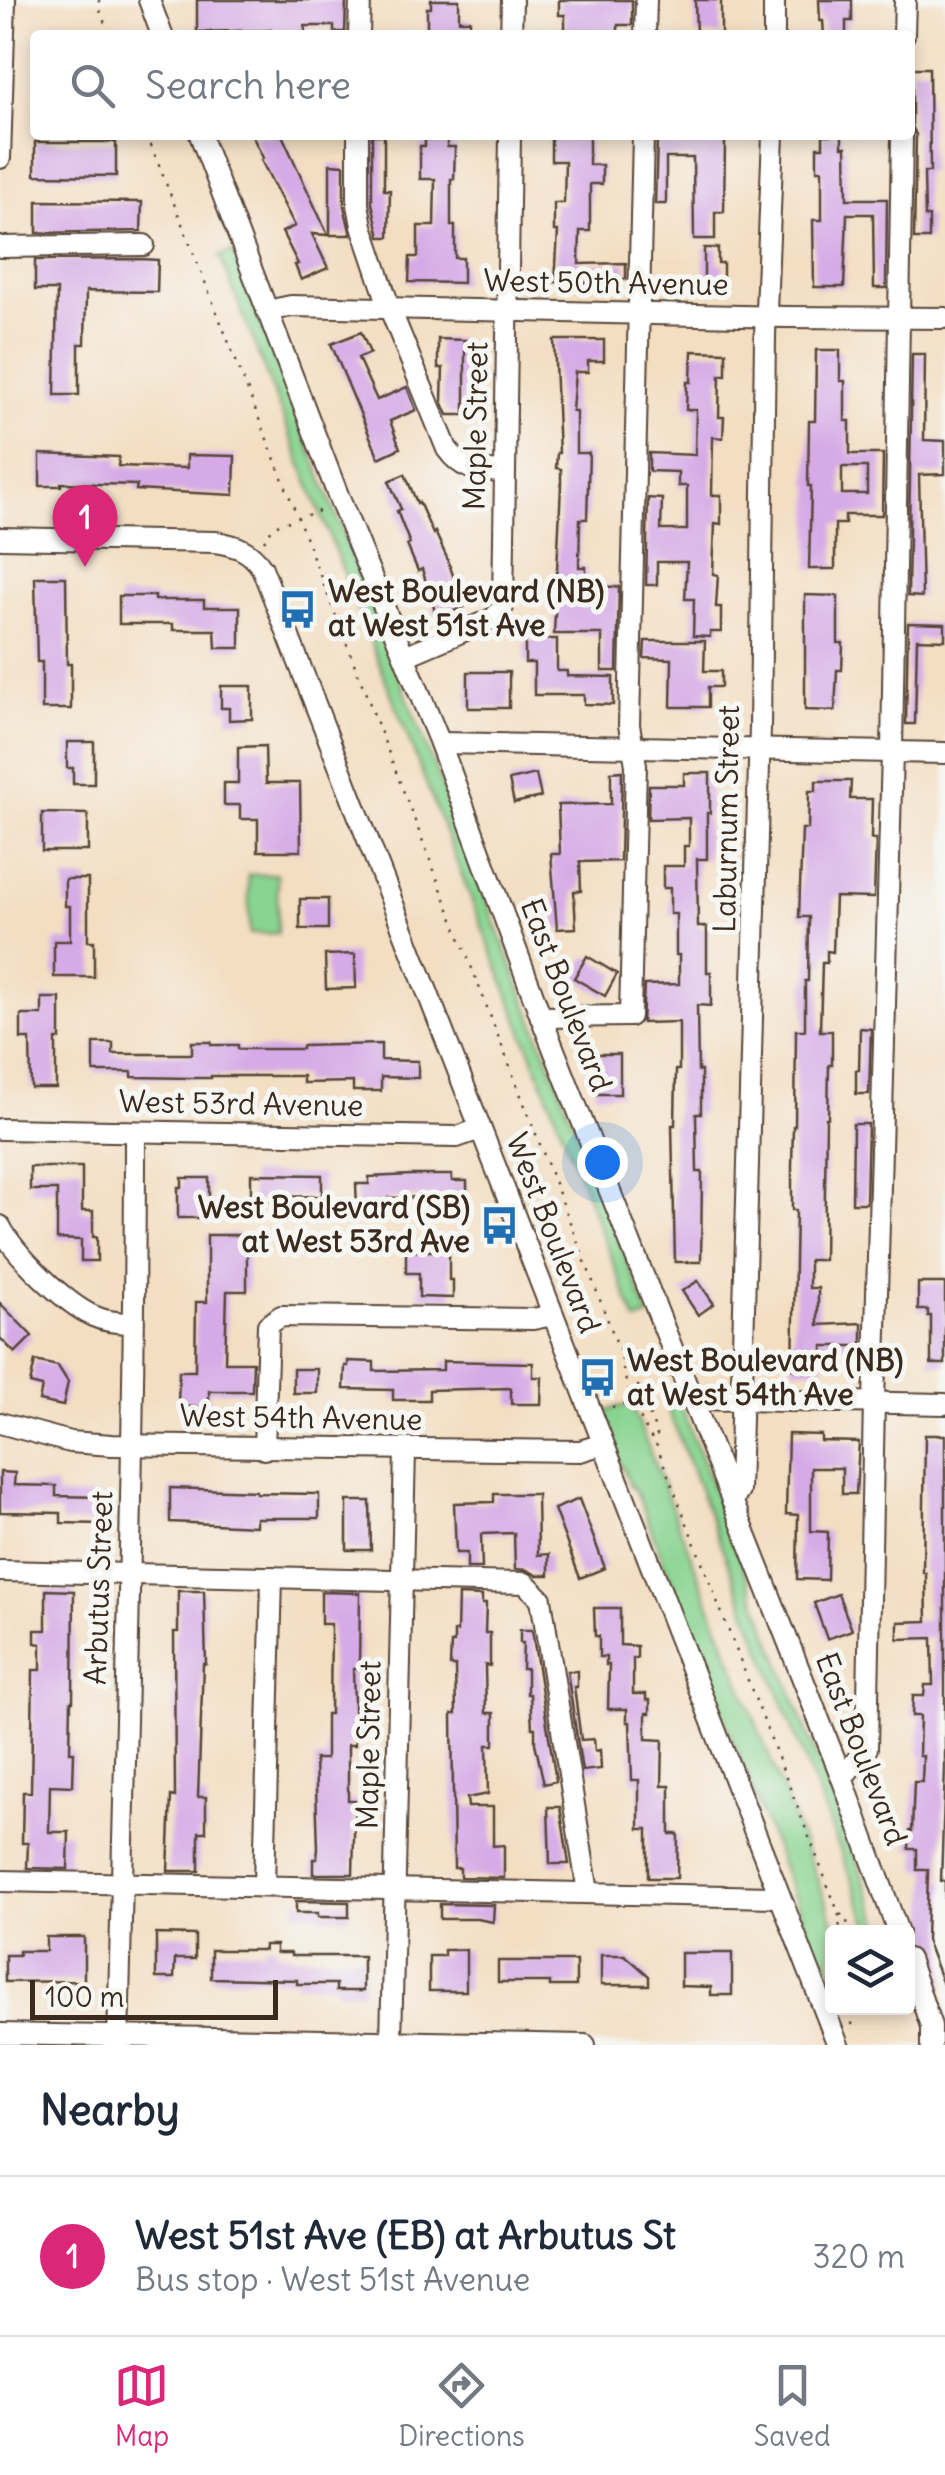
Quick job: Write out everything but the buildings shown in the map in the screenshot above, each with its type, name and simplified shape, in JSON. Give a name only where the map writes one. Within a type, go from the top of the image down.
[{"type":"street","points":[[0,158],[5,0]]},
{"type":"street","points":[[148,0],[160,30]]},
{"type":"street","points":[[360,0],[360,30]]},
{"type":"street","points":[[511,30],[512,0]]},
{"type":"street","points":[[645,30],[646,0]]},
{"type":"street","points":[[774,0],[774,30]]},
{"type":"street","points":[[904,0],[904,30]]},
{"type":"street","name":"East Boulevard","points":[[202,140],[341,503],[440,743],[541,1017],[842,1778],[895,1925]]},
{"type":"street","points":[[358,140],[362,226],[390,309],[446,449],[470,470],[504,472]]},
{"type":"street","name":"Maple Street","points":[[405,656],[494,618],[503,606],[510,140]]},
{"type":"street","points":[[541,1017],[630,1016],[636,765],[628,725],[643,140]]},
{"type":"street","name":"Laburnum Street","points":[[732,1501],[740,1491],[766,316],[774,140]]},
{"type":"street","points":[[842,1778],[867,1748],[892,752],[902,140]]},
{"type":"street","points":[[0,247],[144,244]]},
{"type":"street","name":"West 50th Avenue","points":[[267,310],[291,306],[945,318]]},
{"type":"street","points":[[0,538],[216,542],[244,549],[254,556]]},
{"type":"street","name":"West Boulevard","points":[[254,556],[275,599],[779,1897],[845,2037]]},
{"type":"street","points":[[440,743],[945,752]]},
{"type":"street","name":"West 53rd Avenue","points":[[0,1129],[457,1137],[480,1129]]},
{"type":"street","name":"Arbutus Street","points":[[118,2041],[133,1445],[135,1132]]},
{"type":"street","points":[[0,1226],[31,1268],[80,1308],[94,1317],[133,1323]]},
{"type":"street","points":[[264,1448],[268,1325],[281,1316],[553,1315]]},
{"type":"street","points":[[690,1393],[742,1399],[945,1404]]},
{"type":"street","name":"West 54th Avenue","points":[[0,1423],[70,1442],[133,1445],[580,1451],[603,1444]]},
{"type":"street","name":"Maple Street","points":[[391,2040],[405,1450]]},
{"type":"street","points":[[0,1572],[526,1583],[541,1599],[588,1892]]},
{"type":"street","points":[[264,1885],[272,1577]]},
{"type":"street","points":[[0,1880],[779,1897]]},
{"type":"street","points":[[915,1979],[932,2026],[931,2045]]},
{"type":"street","points":[[0,2034],[118,2041],[391,2040],[585,2045]]},
{"type":"path","points":[[100,0],[99,8],[108,30]]},
{"type":"path","points":[[149,140],[622,1357],[621,1366],[634,1401],[649,1437],[656,1444]]},
{"type":"path","points":[[254,556],[274,526],[341,503]]},
{"type":"path","points":[[622,1357],[629,1363],[643,1399],[656,1444],[839,1925]]},
{"type":"path","points":[[591,1412],[690,1393]]},
{"type":"path","points":[[838,1914],[848,1925]]},
{"type":"green space","points":[[233,251],[649,1317],[636,1321],[220,256]]},
{"type":"green space","points":[[277,874],[278,933],[250,934],[248,875]]},
{"type":"green space","points":[[677,1395],[881,1925],[869,1925],[664,1399]]},
{"type":"green space","points":[[632,1406],[835,1925],[825,1925],[825,1957],[818,1958],[636,1491],[612,1445],[614,1437],[605,1411]]},
{"type":"place","name":"West 51st Ave (EB) at Arbutus St","points":[[85,567]]},
{"type":"place","name":"West Boulevard (NB) at West 51st Ave","points":[[298,609]]},
{"type":"place","name":"West Boulevard (SB) at West 53rd Ave","points":[[500,1225]]},
{"type":"place","name":"West Boulevard (NB) at West 54th Ave","points":[[597,1378]]}]
